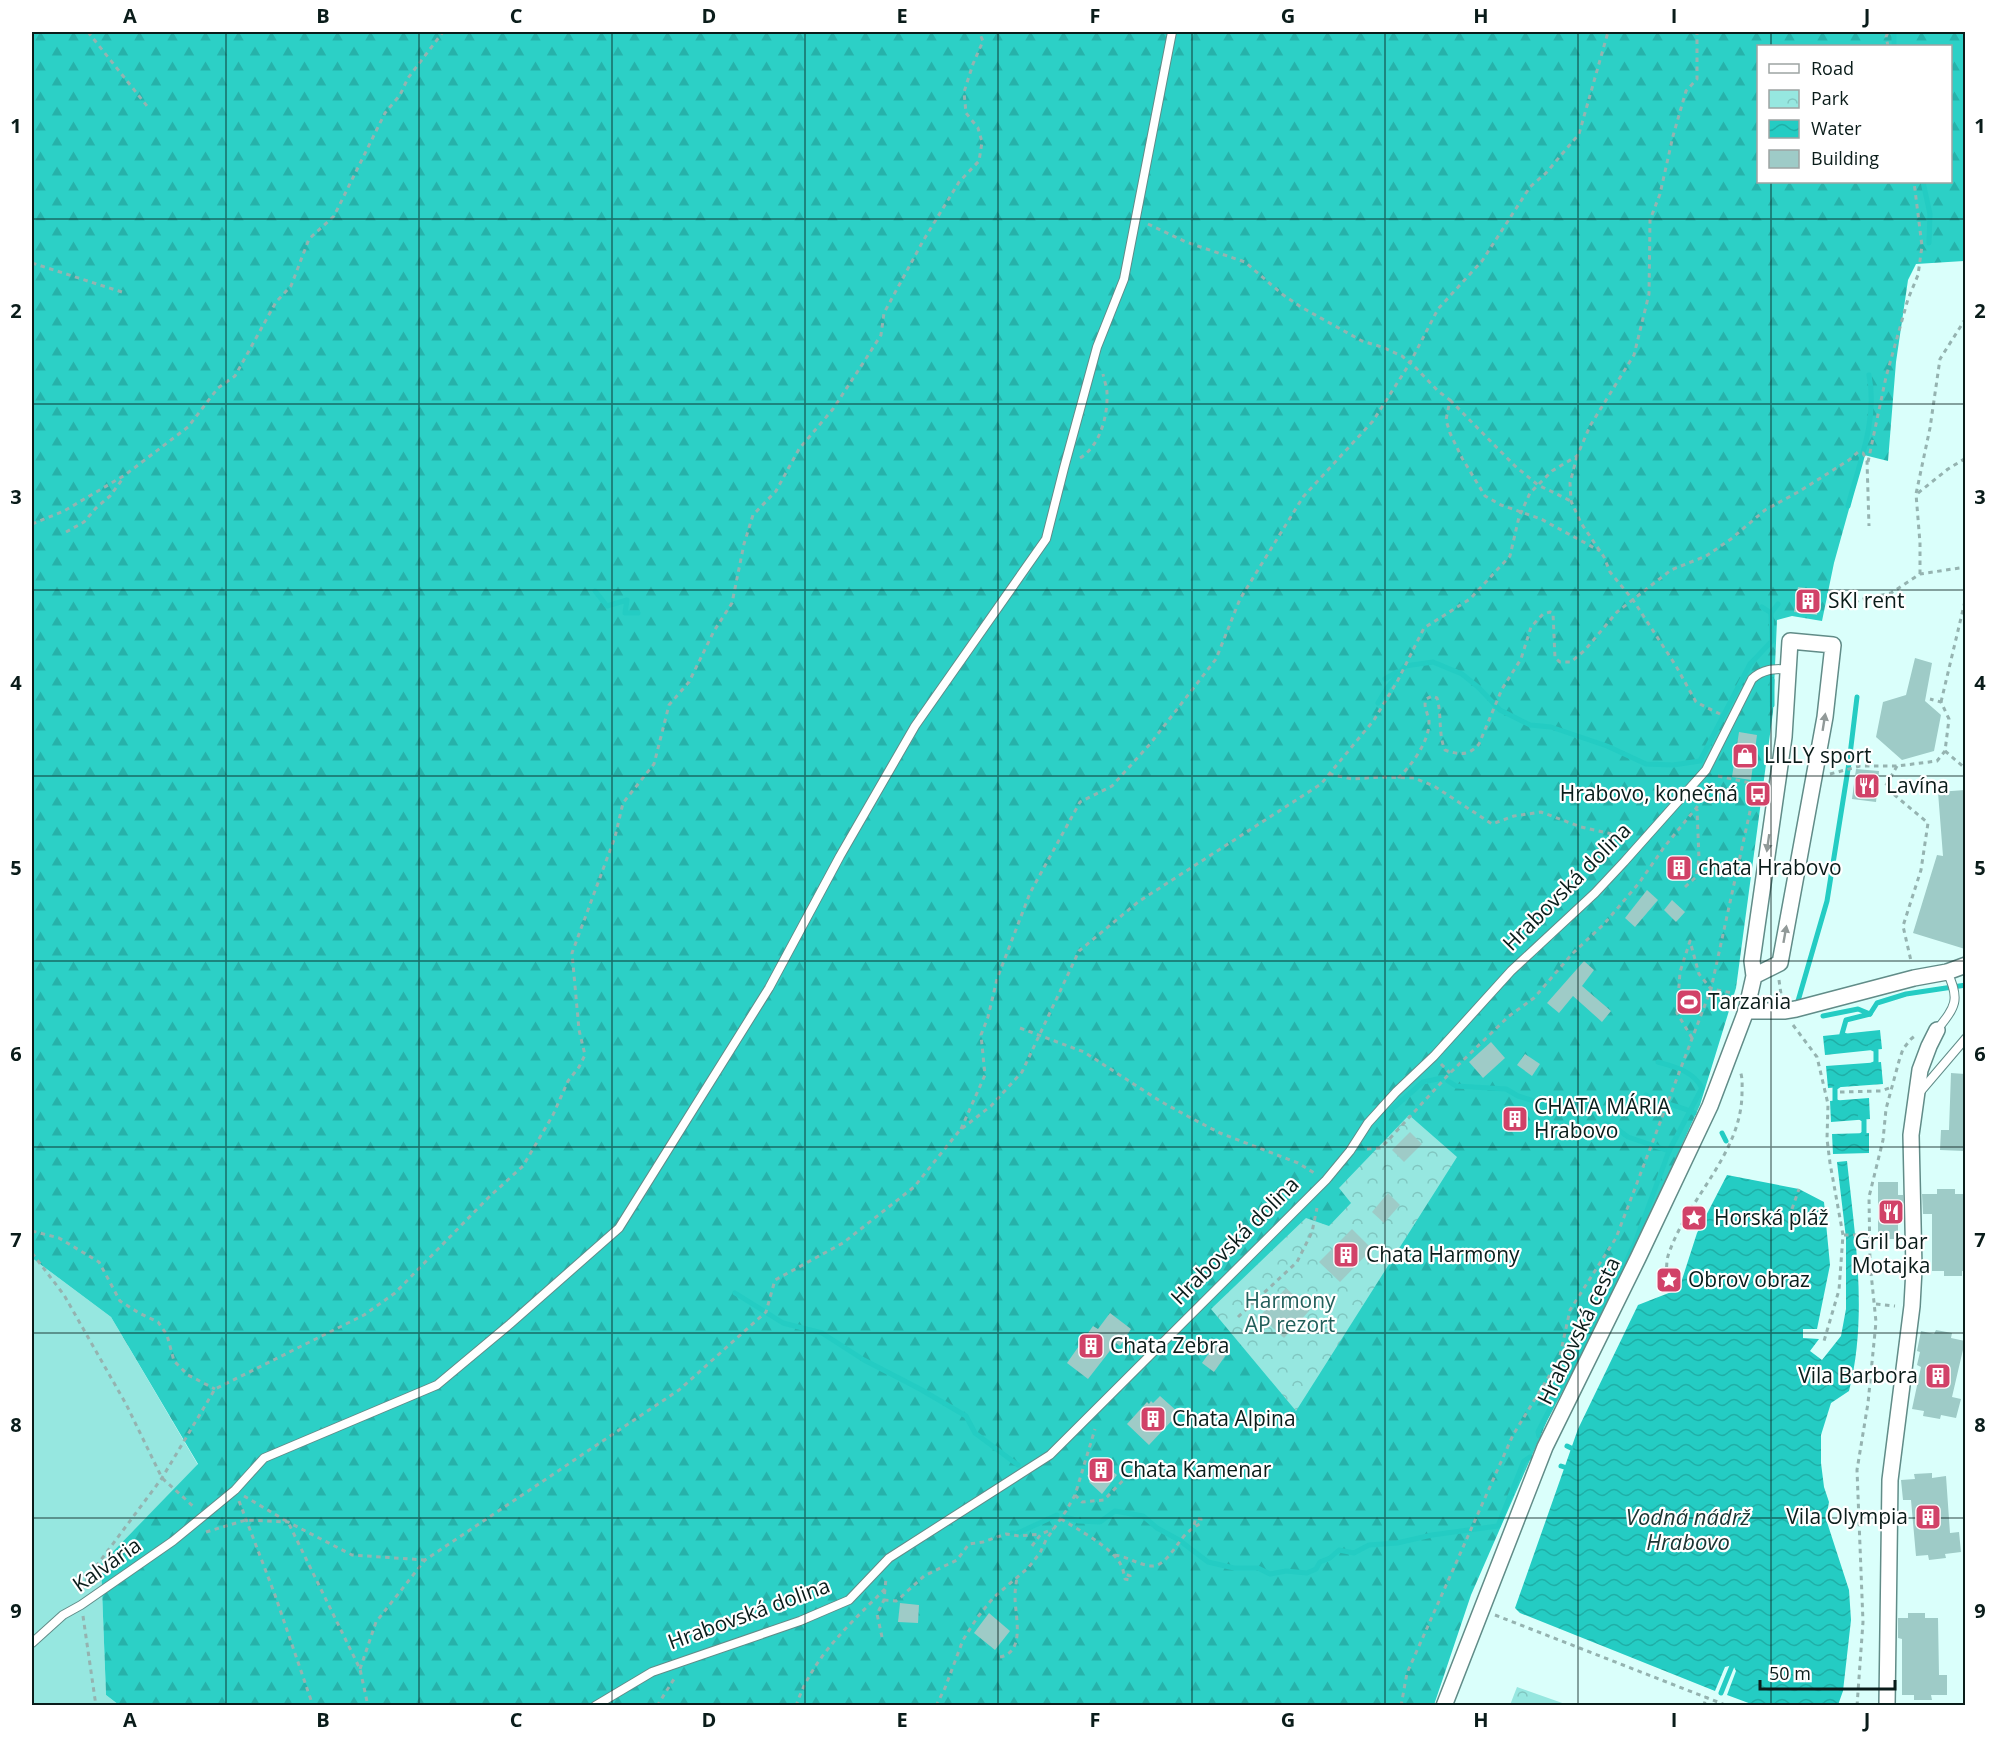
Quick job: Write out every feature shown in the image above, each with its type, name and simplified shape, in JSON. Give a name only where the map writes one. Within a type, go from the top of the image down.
[{"type":"street","name":"Hrabovská cesta","points":[[1444,1706],[1545,1448],[1710,1106],[1746,1011],[1754,976],[1752,961],[1784,737],[1790,641],[1833,645],[1825,717],[1780,963]]},
{"type":"street","points":[[1754,976],[1780,963]]},
{"type":"street","points":[[1746,1011],[1790,1010],[1914,978],[1949,977],[1965,965]]},
{"type":"street","points":[[1887,1706],[1890,1480],[1912,1306],[1914,1269],[1911,1135],[1920,1070],[1937,1030]]},
{"type":"lane","name":"Kalvária","points":[[32,1643],[63,1615],[173,1541],[235,1490],[264,1458],[437,1385],[619,1228],[769,988],[840,856],[915,726],[1046,539],[1096,347],[1124,279],[1172,32]]},
{"type":"lane","name":"Hrabovská dolina","points":[[595,1706],[652,1672],[800,1622],[849,1600],[889,1558],[1050,1455],[1324,1181],[1350,1151],[1368,1122],[1396,1092],[1434,1056],[1511,971],[1595,893],[1643,842],[1706,770],[1752,679],[1759,673],[1770,669],[1787,669]]},
{"type":"lane","points":[[1937,1030],[1950,1013],[1956,999],[1949,977]]},
{"type":"lane","points":[[1917,1095],[1965,1038]]},
{"type":"path","points":[[88,32],[147,106]]},
{"type":"path","points":[[32,524],[64,511],[125,475],[188,427],[218,388],[235,376],[276,302],[291,286],[309,239],[334,216],[385,113],[443,32]]},
{"type":"path","points":[[96,1706],[81,1605],[83,1584],[162,1478],[215,1389],[364,1316],[395,1293],[488,1198],[523,1166],[553,1115],[568,1081],[579,1068],[585,1055],[579,1030],[572,953],[615,837],[622,803],[654,764],[669,705],[689,682],[714,631],[732,603],[744,544],[753,515],[776,491],[799,449],[833,409],[867,357],[881,335],[884,313],[923,241],[959,182],[979,160],[982,142],[978,128],[966,113],[964,92],[983,42],[979,32]]},
{"type":"path","points":[[960,1130],[985,1075],[981,1035],[997,979],[1030,893],[1080,802],[1112,786],[1150,744],[1216,659],[1239,599],[1303,497],[1373,421],[1410,363],[1438,309],[1482,261],[1530,187],[1579,134],[1608,32]]},
{"type":"path","points":[[1697,32],[1697,79],[1686,91],[1660,194],[1650,220],[1649,294],[1634,355],[1590,426],[1576,456],[1570,483],[1571,501],[1581,523],[1600,551],[1610,572],[1633,600],[1676,666],[1696,702],[1730,719]]},
{"type":"path","points":[[1869,526],[1868,464],[1886,377],[1908,299],[1918,274],[1922,246],[1914,183]]},
{"type":"path","points":[[1136,217],[1186,242],[1245,262],[1301,308],[1362,341],[1402,356],[1438,391],[1450,399],[1515,466],[1538,485],[1571,501]]},
{"type":"path","points":[[32,263],[125,293]]},
{"type":"path","points":[[1920,574],[1916,494],[1930,428],[1940,358],[1965,318]]},
{"type":"path","points":[[1064,468],[1090,452],[1104,422],[1107,393],[1096,347]]},
{"type":"path","points":[[1450,399],[1446,420],[1450,433],[1462,459],[1485,496],[1501,505],[1541,519],[1600,551]]},
{"type":"path","points":[[1398,778],[1410,767],[1427,734],[1429,722],[1424,704],[1426,699],[1432,696],[1437,698],[1441,740],[1445,750],[1456,754],[1467,754],[1474,751],[1502,688],[1521,659],[1527,636],[1536,620],[1543,614],[1553,613],[1555,658],[1560,662],[1571,662],[1585,650],[1617,612],[1671,570],[1706,556],[1731,539],[1765,510],[1800,491],[1858,452],[1863,453],[1868,464]]},
{"type":"path","points":[[360,1669],[376,1622],[425,1560],[679,1390],[766,1312],[775,1280],[843,1243],[914,1187],[960,1130],[991,1106],[1022,1072],[1079,951],[1138,902],[1321,784],[1374,720],[1398,680],[1424,628],[1470,599],[1510,556],[1522,511],[1530,493],[1552,471],[1576,456]]},
{"type":"path","points":[[1916,494],[1965,458]]},
{"type":"path","points":[[66,532],[84,522],[110,496],[125,475]]},
{"type":"path","points":[[1848,609],[1859,600],[1891,593],[1920,574],[1965,567]]},
{"type":"path","points":[[1838,773],[1860,766],[1897,766],[1937,761],[1945,751],[1949,718],[1941,702],[1965,597]]},
{"type":"path","points":[[1930,699],[1941,702]]},
{"type":"path","points":[[1945,751],[1965,769]]},
{"type":"path","points":[[1717,776],[1718,766]]},
{"type":"path","points":[[1897,766],[1885,787],[1928,823],[1921,870],[1903,926],[1914,978]]},
{"type":"path","points":[[1706,770],[1717,776],[1756,784],[1776,785]]},
{"type":"path","points":[[1329,774],[1352,779],[1414,778],[1434,786],[1492,824],[1514,816],[1541,812],[1581,826],[1643,842]]},
{"type":"path","points":[[1350,1151],[1381,1148],[1450,1073],[1509,1016],[1534,998],[1572,954],[1604,924],[1632,892],[1712,784]]},
{"type":"path","points":[[1401,1706],[1407,1673],[1513,1435],[1558,1360],[1569,1310],[1616,1238],[1711,989],[1756,784]]},
{"type":"path","points":[[1685,887],[1696,877],[1699,859],[1697,807]]},
{"type":"path","points":[[1692,1038],[1677,1014],[1680,972],[1690,941],[1699,974],[1711,989],[1750,995]]},
{"type":"path","points":[[1780,963],[1779,980],[1790,1010],[1817,1057],[1828,1104],[1827,1139],[1843,1235],[1839,1290],[1824,1341]]},
{"type":"path","points":[[1020,1028],[1084,1052],[1160,1101],[1220,1133],[1298,1163],[1324,1181],[1312,1232],[1297,1262],[1238,1317]]},
{"type":"path","points":[[1857,1706],[1863,1622],[1857,1470],[1868,1403],[1876,1322],[1870,1263],[1869,1197],[1883,1140],[1886,1109],[1903,1049],[1911,1039],[1923,1031],[1937,1030]]},
{"type":"path","points":[[1666,1276],[1668,1254],[1688,1212],[1717,1166],[1737,1128],[1742,1107],[1742,1076],[1731,1050]]},
{"type":"path","points":[[1840,1092],[1881,1091],[1892,1087]]},
{"type":"path","points":[[1824,1088],[1829,1091]]},
{"type":"path","points":[[1792,1209],[1798,1190]]},
{"type":"path","points":[[32,1231],[59,1238],[99,1262],[120,1301],[158,1322],[167,1335],[174,1361],[188,1375],[215,1389]]},
{"type":"path","points":[[1843,1235],[1869,1234]]},
{"type":"path","points":[[32,1253],[64,1295],[126,1404],[162,1478],[203,1516]]},
{"type":"path","points":[[936,1706],[963,1640],[993,1598],[1017,1575],[1028,1568],[1040,1553],[1075,1495],[1097,1424]]},
{"type":"path","points":[[1075,1495],[1082,1502],[1104,1500],[1134,1469]]},
{"type":"path","points":[[235,1490],[288,1522],[352,1555],[425,1560]]},
{"type":"path","points":[[235,1490],[275,1595],[313,1706]]},
{"type":"path","points":[[1061,1519],[1114,1555],[1121,1565],[1123,1574]]},
{"type":"path","points":[[204,1532],[246,1520],[288,1522]]},
{"type":"path","points":[[288,1522],[360,1669],[368,1706]]},
{"type":"path","points":[[884,1600],[896,1601],[924,1576],[957,1560],[969,1544],[1006,1534],[1019,1536],[1041,1534],[1057,1526]]},
{"type":"path","points":[[1114,1555],[1151,1566],[1159,1565],[1168,1558],[1171,1550],[1193,1528]]},
{"type":"path","points":[[1032,1546],[1041,1534]]},
{"type":"path","points":[[882,1637],[876,1614],[884,1600],[889,1558]]},
{"type":"path","points":[[1000,1657],[1007,1655],[1014,1647],[1018,1632],[1015,1597],[1017,1575]]},
{"type":"path","points":[[796,1706],[804,1684],[827,1650],[886,1588]]},
{"type":"path","points":[[1480,1610],[1728,1706]]},
{"type":"path","points":[[657,1706],[687,1659]]},
{"type":"path","points":[[1704,1706],[1706,1696]]},
{"type":"green space","points":[[32,32],[1965,32],[1966,253],[1964,261],[1916,264],[1908,280],[1896,362],[1888,461],[1864,455],[1834,563],[1822,621],[1792,616],[1777,620],[1773,712],[1736,988],[1700,1105],[1617,1288],[1547,1421],[1471,1595],[1434,1705],[119,1705],[106,1695],[101,1564],[198,1464],[111,1317],[32,1258]]},
{"type":"green space","name":"Harmony AP rezort","points":[[1409,1115],[1457,1157],[1296,1411],[1211,1309],[1306,1218],[1329,1226],[1351,1203],[1339,1188]]},
{"type":"green space","points":[[32,1258],[111,1317],[198,1465],[101,1564],[106,1695],[119,1705],[32,1705]]},
{"type":"green space","points":[[1517,1687],[1568,1705],[1510,1705]]},
{"type":"water","points":[[1880,1030],[1882,1049],[1825,1055],[1823,1036]]},
{"type":"water","points":[[1881,1062],[1883,1084],[1828,1088],[1826,1066]]},
{"type":"water","points":[[1869,1098],[1870,1119],[1831,1122],[1830,1101]]},
{"type":"water","points":[[1869,1133],[1869,1153],[1833,1154],[1832,1134]]},
{"type":"water","name":"Vodná nádrž Hrabovo","points":[[1847,1161],[1858,1276],[1858,1334],[1849,1391],[1831,1403],[1821,1435],[1821,1463],[1824,1487],[1829,1502],[1826,1519],[1849,1590],[1851,1620],[1843,1691],[1838,1705],[1754,1705],[1727,1695],[1736,1671],[1733,1665],[1725,1667],[1715,1691],[1520,1613],[1515,1608],[1578,1429],[1638,1305],[1679,1289],[1697,1233],[1727,1175],[1799,1189],[1824,1202],[1830,1265],[1817,1329],[1803,1329],[1803,1338],[1819,1339],[1810,1351],[1822,1360],[1841,1336],[1846,1309],[1846,1238],[1837,1162]]},
{"type":"building","name":"SKI rent","points":[[1798,587],[1821,590],[1817,615],[1794,612]]},
{"type":"building","points":[[1915,658],[1932,663],[1925,701],[1941,715],[1934,751],[1902,760],[1876,737],[1883,702],[1906,695]]},
{"type":"building","name":"LILLY sport","points":[[1739,732],[1757,735],[1751,780],[1732,777]]},
{"type":"building","points":[[1856,769],[1879,771],[1876,802],[1852,799]]},
{"type":"building","points":[[1965,790],[1965,949],[1913,933],[1937,855],[1943,856],[1938,792]]},
{"type":"building","points":[[1647,890],[1658,900],[1635,927],[1625,918]]},
{"type":"building","points":[[1672,900],[1685,912],[1676,922],[1664,910]]},
{"type":"building","points":[[1584,961],[1594,970],[1582,986],[1611,1011],[1602,1022],[1573,996],[1559,1013],[1547,1003]]},
{"type":"building","points":[[1491,1042],[1505,1058],[1483,1078],[1469,1062]]},
{"type":"building","points":[[1525,1054],[1540,1064],[1532,1076],[1517,1065]]},
{"type":"building","points":[[1951,1073],[1965,1074],[1965,1151],[1940,1150],[1941,1130],[1949,1130]]},
{"type":"building","name":"CHATA MÁRIA Hrabovo","points":[[1511,1110],[1524,1115],[1519,1128],[1506,1122]]},
{"type":"building","points":[[1410,1132],[1422,1144],[1404,1162],[1392,1150]]},
{"type":"building","points":[[1878,1182],[1898,1182],[1898,1195],[1903,1195],[1903,1214],[1898,1214],[1898,1239],[1878,1239]]},
{"type":"building","points":[[1937,1189],[1955,1189],[1955,1194],[1965,1194],[1965,1271],[1962,1271],[1962,1276],[1944,1276],[1944,1271],[1932,1271],[1932,1214],[1923,1214],[1922,1194],[1937,1194]]},
{"type":"building","points":[[1388,1193],[1400,1205],[1384,1223],[1372,1212]]},
{"type":"building","name":"Chata Harmony","points":[[1352,1229],[1372,1249],[1340,1282],[1319,1262]]},
{"type":"building","points":[[1286,1288],[1310,1310],[1284,1338],[1260,1316]]},
{"type":"building","name":"Chata Zebra","points":[[1110,1313],[1131,1329],[1120,1346],[1116,1343],[1088,1379],[1067,1363],[1093,1326],[1098,1329]]},
{"type":"building","name":"Vila Barbora","points":[[1936,1330],[1952,1333],[1951,1338],[1965,1341],[1952,1397],[1961,1399],[1956,1418],[1941,1415],[1940,1419],[1923,1416],[1924,1411],[1912,1409],[1921,1367],[1917,1365],[1920,1352],[1917,1351],[1921,1331],[1934,1334]]},
{"type":"building","points":[[1216,1343],[1228,1352],[1214,1372],[1202,1363]]},
{"type":"building","name":"Chata Alpina","points":[[1160,1396],[1179,1413],[1149,1445],[1127,1424],[1147,1402],[1153,1403]]},
{"type":"building","name":"Chata Kamenar","points":[[1099,1460],[1117,1475],[1102,1494],[1089,1482],[1091,1479],[1087,1476]]},
{"type":"building","name":"Vila Olympia","points":[[1932,1473],[1932,1478],[1946,1476],[1950,1533],[1959,1532],[1961,1552],[1945,1554],[1946,1558],[1929,1560],[1928,1555],[1916,1556],[1911,1500],[1903,1500],[1901,1480],[1915,1479],[1914,1474]]},
{"type":"building","points":[[900,1603],[919,1605],[918,1623],[898,1622]]},
{"type":"building","points":[[989,1613],[1010,1631],[995,1650],[974,1633]]},
{"type":"building","points":[[1908,1613],[1925,1613],[1925,1618],[1938,1618],[1939,1675],[1947,1675],[1947,1695],[1931,1695],[1932,1700],[1914,1700],[1914,1695],[1902,1695],[1902,1639],[1898,1638],[1898,1618],[1908,1618]]},
{"type":"waterway","points":[[1894,32],[1894,45]]},
{"type":"waterway","points":[[1923,183],[1930,214],[1929,243]]},
{"type":"waterway","points":[[1848,506],[1869,425],[1871,408],[1869,375]]},
{"type":"waterway","points":[[595,591],[607,606],[627,600],[625,613],[638,613]]},
{"type":"waterway","points":[[1771,613],[1778,604]]},
{"type":"waterway","points":[[1378,703],[1405,666],[1433,662],[1462,674],[1500,710],[1530,725],[1551,727],[1607,746],[1646,764],[1673,765],[1700,761],[1750,664],[1772,641],[1771,613],[1762,607]]},
{"type":"waterway","points":[[1385,679],[1397,672]]},
{"type":"waterway","points":[[1772,680],[1772,705]]},
{"type":"waterway","points":[[1798,1001],[1827,901],[1857,697]]},
{"type":"waterway","points":[[1870,1014],[1877,1003],[1906,994],[1966,985]]},
{"type":"waterway","points":[[1823,1016],[1858,1009],[1870,1014],[1846,1020],[1842,1034],[1848,1037]]},
{"type":"waterway","points":[[1870,1047],[1876,1050],[1876,1063],[1870,1066]]},
{"type":"waterway","points":[[1539,1436],[1538,1432],[1635,1243],[1669,1151],[1702,1088],[1689,1074],[1658,1062]]},
{"type":"waterway","points":[[1391,1110],[1423,1082],[1442,1078]]},
{"type":"waterway","points":[[1448,1081],[1456,1086],[1506,1089],[1518,1096],[1544,1104],[1545,1110],[1551,1106],[1553,1114],[1557,1109],[1558,1114],[1564,1110]]},
{"type":"waterway","points":[[1839,1085],[1835,1088],[1835,1101],[1840,1104]]},
{"type":"waterway","points":[[1646,1095],[1694,1113]]},
{"type":"waterway","points":[[1860,1117],[1864,1120],[1864,1133],[1860,1137]]},
{"type":"waterway","points":[[1606,1124],[1628,1137],[1669,1151]]},
{"type":"waterway","points":[[1722,1133],[1726,1141]]},
{"type":"waterway","points":[[735,1293],[783,1323],[822,1333],[864,1360],[966,1416],[975,1433],[1018,1465]]},
{"type":"waterway","points":[[1567,1446],[1571,1448]]},
{"type":"waterway","points":[[1065,1517],[1079,1521],[1100,1522],[1115,1511],[1143,1516],[1208,1562],[1234,1568],[1258,1568],[1270,1574],[1286,1571],[1307,1573],[1316,1569],[1320,1562],[1330,1558],[1339,1550],[1354,1553],[1369,1545],[1397,1543],[1432,1535],[1498,1526],[1524,1461],[1530,1457]]},
{"type":"waterway","points":[[1018,1533],[1057,1515]]},
{"type":"waterway","points":[[1721,1693],[1734,1661]]},
{"type":"place","name":"SKI rent","points":[[1808,601]]},
{"type":"place","name":"LILLY sport","points":[[1745,756]]},
{"type":"place","name":"Lavína","points":[[1867,786]]},
{"type":"place","name":"Hrabovo, konečná","points":[[1758,794]]},
{"type":"place","name":"chata Hrabovo","points":[[1679,868]]},
{"type":"place","name":"Tarzania","points":[[1689,1002]]},
{"type":"place","name":"CHATA MÁRIA Hrabovo","points":[[1515,1119]]},
{"type":"place","name":"Gril bar Motajka","points":[[1891,1212]]},
{"type":"place","name":"Horská pláž","points":[[1694,1218]]},
{"type":"place","name":"Chata Harmony","points":[[1346,1255]]},
{"type":"place","name":"Obrov obraz","points":[[1669,1280]]},
{"type":"place","name":"Chata Zebra","points":[[1091,1346]]},
{"type":"place","name":"Vila Barbora","points":[[1938,1376]]},
{"type":"place","name":"Chata Alpina","points":[[1153,1419]]},
{"type":"place","name":"Chata Kamenar","points":[[1101,1470]]},
{"type":"place","name":"Vila Olympia","points":[[1928,1517]]}]
